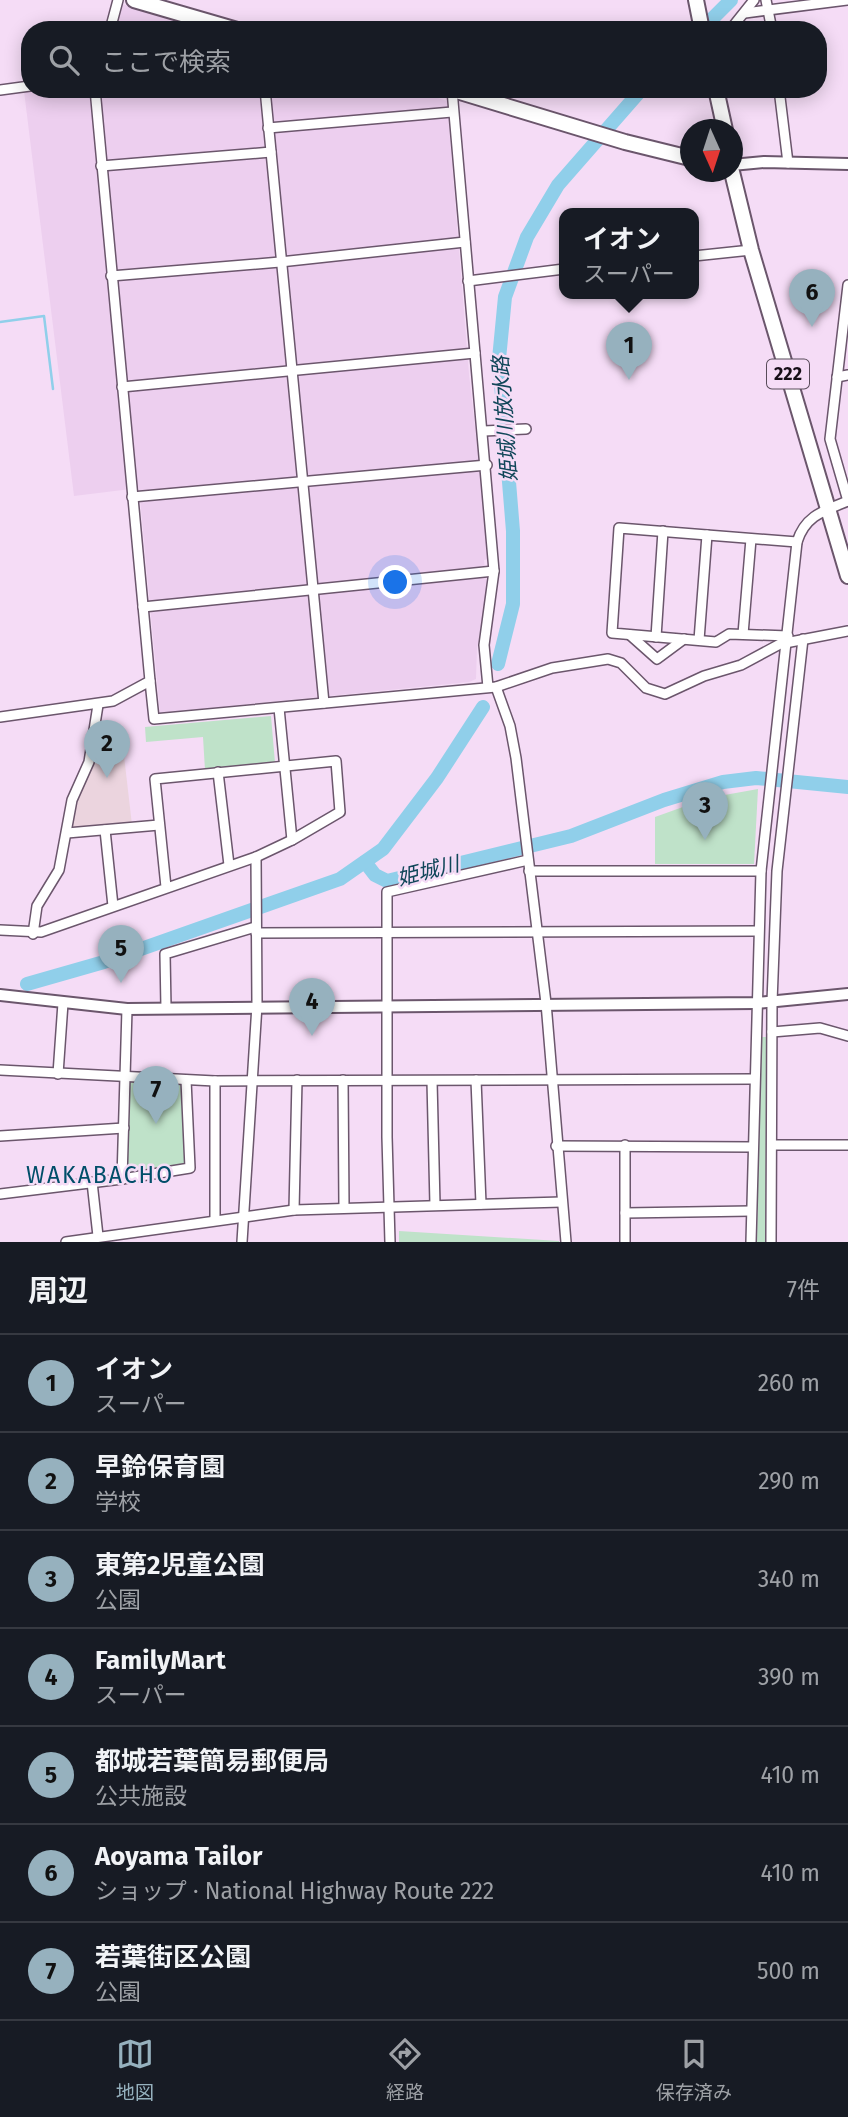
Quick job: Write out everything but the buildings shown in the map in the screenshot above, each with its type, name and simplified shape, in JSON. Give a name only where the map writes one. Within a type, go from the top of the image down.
[{"type":"highway","points":[[134,0],[206,21]]},
{"type":"highway","points":[[479,98],[625,142],[680,155]]},
{"type":"highway","points":[[718,98],[721,119]]},
{"type":"highway","name":"222","points":[[734,182],[751,250],[848,576]]},
{"type":"street","points":[[112,21],[118,0]]},
{"type":"street","points":[[738,21],[754,0]]},
{"type":"street","points":[[745,13],[767,4],[847,0]]},
{"type":"street","points":[[0,90],[21,87]]},
{"type":"street","points":[[96,98],[154,719],[492,687],[552,668],[608,659],[621,663],[646,688],[664,694],[704,676],[741,665],[788,640]]},
{"type":"street","points":[[266,98],[324,703]]},
{"type":"street","points":[[451,98],[475,353],[489,431],[487,464],[494,571],[490,620],[484,645],[492,687],[513,740],[546,1003],[566,1242]]},
{"type":"street","points":[[780,98],[788,163]]},
{"type":"street","points":[[268,128],[452,112]]},
{"type":"street","points":[[101,166],[271,152]]},
{"type":"street","points":[[743,165],[848,164]]},
{"type":"street","points":[[111,276],[280,262],[466,242]]},
{"type":"street","points":[[699,255],[751,250]]},
{"type":"street","points":[[468,281],[559,270]]},
{"type":"street","points":[[751,1242],[761,871],[797,542],[802,527],[816,514],[848,501],[830,439],[848,285]]},
{"type":"street","points":[[122,387],[475,353]]},
{"type":"street","points":[[837,377],[848,375]]},
{"type":"street","points":[[489,431],[526,429]]},
{"type":"street","points":[[132,496],[487,464]]},
{"type":"street","points":[[797,542],[619,528],[612,633],[716,642],[729,634],[788,640],[848,631]]},
{"type":"street","points":[[656,636],[663,531]]},
{"type":"street","points":[[699,640],[707,536]]},
{"type":"street","points":[[743,634],[751,539]]},
{"type":"street","points":[[143,607],[494,571]]},
{"type":"street","points":[[630,635],[657,659],[684,639]]},
{"type":"street","points":[[771,1242],[772,1002],[776,871],[803,639]]},
{"type":"street","points":[[0,717],[98,705],[113,701],[150,681]]},
{"type":"street","points":[[33,934],[37,906],[59,870],[72,800],[89,762],[98,705]]},
{"type":"street","points":[[279,708],[292,840]]},
{"type":"street","points":[[0,930],[33,934],[256,856],[292,840],[340,811],[335,761],[155,779],[166,887]]},
{"type":"street","points":[[218,772],[229,865]]},
{"type":"street","points":[[67,833],[159,825]]},
{"type":"street","points":[[105,830],[113,906]]},
{"type":"street","points":[[242,1242],[257,1005],[256,856]]},
{"type":"street","points":[[390,1242],[387,892],[527,856]]},
{"type":"street","points":[[529,871],[761,871]]},
{"type":"street","points":[[166,1009],[165,954],[255,930],[758,931]]},
{"type":"street","points":[[0,995],[128,1009],[166,1009],[257,1005],[756,1003],[848,994]]},
{"type":"street","points":[[58,1074],[63,1003]]},
{"type":"street","points":[[122,1178],[128,1009]]},
{"type":"street","points":[[772,1032],[820,1028],[848,1036]]},
{"type":"street","points":[[0,1070],[215,1081],[754,1079]]},
{"type":"street","points":[[0,1194],[190,1168],[186,1080]]},
{"type":"street","points":[[294,1210],[297,1080]]},
{"type":"street","points":[[343,1080],[344,1207]]},
{"type":"street","points":[[476,1080],[481,1204]]},
{"type":"street","points":[[215,1081],[215,1220]]},
{"type":"street","points":[[432,1081],[435,1205]]},
{"type":"street","points":[[0,1136],[124,1128]]},
{"type":"street","points":[[625,1145],[625,1242]]},
{"type":"street","points":[[772,1145],[848,1145]]},
{"type":"street","points":[[556,1146],[753,1147]]},
{"type":"street","points":[[92,1182],[98,1236]]},
{"type":"street","points":[[66,1242],[294,1210],[562,1202]]},
{"type":"street","points":[[625,1213],[751,1210]]},
{"type":"shaded area","points":[[122,4],[178,21],[118,21]]},
{"type":"shaded area","points":[[25,98],[438,98],[447,101],[469,374],[490,559],[484,560],[487,590],[477,649],[476,679],[469,682],[160,713],[139,488],[74,496]]},
{"type":"shaded area","points":[[97,745],[123,747],[132,825],[71,830],[75,801],[92,767]]},
{"type":"green space","points":[[271,716],[275,763],[205,770],[203,737],[146,742],[145,727]]},
{"type":"green space","points":[[758,789],[754,864],[655,864],[655,817],[708,798]]},
{"type":"green space","points":[[760,1037],[768,1037],[767,1242],[757,1242]]},
{"type":"green space","points":[[129,1082],[183,1084],[187,1164],[126,1172]]},
{"type":"green space","points":[[399,1231],[559,1241],[559,1242],[399,1242]]},
{"type":"waterway","name":"姫城川放水路","points":[[710,21],[731,0]]},
{"type":"waterway","name":"姫城川放水路","points":[[498,664],[513,604],[513,531],[499,359],[505,297],[527,237],[558,185],[634,98]]},
{"type":"waterway","points":[[0,322],[44,316],[53,389]]},
{"type":"waterway","name":"姫城川","points":[[27,984],[104,962],[340,879],[383,849],[437,778],[483,707]]},
{"type":"waterway","name":"姫城川","points":[[365,862],[375,875],[387,881],[571,836],[664,800],[723,782],[756,778],[848,787]]},
{"type":"place","name":"Aoyama Tailor","points":[[812,327]]},
{"type":"place","name":"イオン","points":[[629,380]]},
{"type":"place","name":"早鈴保育園","points":[[107,778]]},
{"type":"place","name":"東第2児童公園","points":[[705,840]]},
{"type":"place","name":"都城若葉簡易郵便局","points":[[121,983]]},
{"type":"place","name":"FamilyMart","points":[[312,1036]]},
{"type":"place","name":"若葉街区公園","points":[[156,1124]]},
{"type":"district","name":"WAKABACHO","points":[[100,1175]]}]
